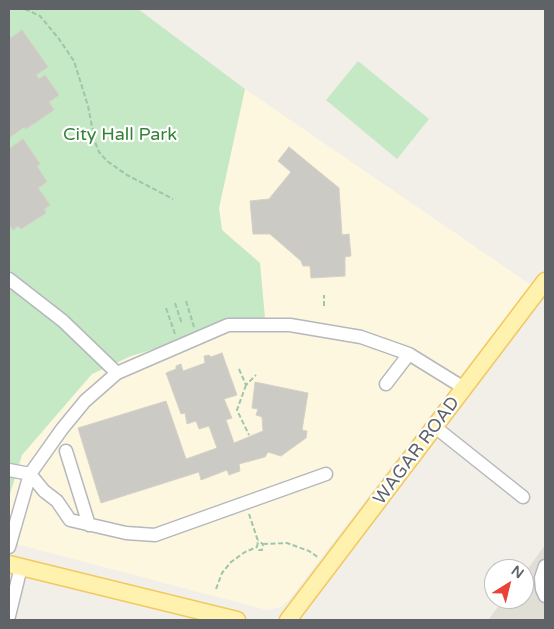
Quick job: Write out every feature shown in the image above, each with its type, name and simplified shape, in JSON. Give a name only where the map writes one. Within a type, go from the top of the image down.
[{"type":"main road","name":"WAGAR ROAD","points":[[288,620],[545,281]]},
{"type":"main road","points":[[15,565],[238,620]]},
{"type":"street","points":[[9,279],[63,321],[117,373]]},
{"type":"street","points":[[9,547],[30,474],[84,401],[117,373],[228,325],[290,325],[360,337],[409,354],[464,388]]},
{"type":"street","points":[[386,384],[409,354]]},
{"type":"street","points":[[435,427],[523,497]]},
{"type":"street","points":[[66,451],[89,525]]},
{"type":"street","points":[[9,470],[30,474],[44,491],[57,500],[70,520],[126,533],[155,535],[326,474]]},
{"type":"street","points":[[9,616],[15,565]]},
{"type":"street","points":[[545,566],[541,578],[545,596]]},
{"type":"path","points":[[25,9],[40,16],[74,61],[99,152],[107,161],[127,175],[173,199]]},
{"type":"path","points":[[324,294],[324,306]]},
{"type":"path","points":[[186,301],[191,320]]},
{"type":"path","points":[[175,303],[182,324]]},
{"type":"path","points":[[166,308],[172,326]]},
{"type":"path","points":[[239,369],[246,385]]},
{"type":"path","points":[[249,435],[237,410],[246,385],[256,375]]},
{"type":"path","points":[[249,514],[258,541],[257,547]]},
{"type":"path","points":[[258,541],[263,544],[287,543],[309,551],[319,558]]},
{"type":"path","points":[[257,547],[259,550],[262,550],[263,544]]},
{"type":"path","points":[[216,589],[222,573],[231,562],[245,552],[257,547]]},
{"type":"shaded area","points":[[245,89],[531,285],[289,600],[281,607],[267,610],[9,542],[9,497],[22,455],[92,374],[131,356],[250,319],[265,318],[260,263],[222,230],[219,208]]},
{"type":"shaded area","points":[[545,545],[545,620],[488,620],[496,609],[534,609],[534,560]]},
{"type":"green space","name":"City Hall Park","points":[[9,9],[138,9],[245,89],[219,208],[222,230],[260,263],[265,319],[250,319],[131,356],[92,374],[22,455],[9,497]]},
{"type":"green space","points":[[358,61],[429,119],[397,159],[326,100]]},
{"type":"building","points":[[22,30],[48,67],[36,75],[39,79],[45,75],[59,95],[49,102],[54,110],[9,138],[9,35],[11,38]]},
{"type":"building","points":[[23,139],[40,164],[37,166],[47,182],[38,188],[50,205],[44,209],[46,213],[21,229],[18,226],[13,230],[9,224],[9,149]]},
{"type":"building","points":[[289,147],[339,188],[342,235],[349,234],[351,256],[345,257],[345,276],[311,278],[310,266],[303,266],[301,261],[270,234],[253,234],[250,201],[269,199],[291,172],[278,161]]},
{"type":"building","points":[[222,353],[237,395],[224,399],[232,418],[226,420],[234,443],[263,431],[262,417],[256,415],[258,409],[252,408],[255,382],[308,393],[302,430],[307,431],[306,438],[281,456],[268,452],[265,457],[239,464],[240,471],[229,475],[227,470],[201,480],[199,472],[101,503],[78,428],[166,401],[186,459],[217,448],[209,426],[199,429],[196,421],[187,424],[185,413],[181,414],[166,373],[176,369],[176,366],[181,364],[183,371],[205,363],[204,356],[209,355],[211,357]]}]
